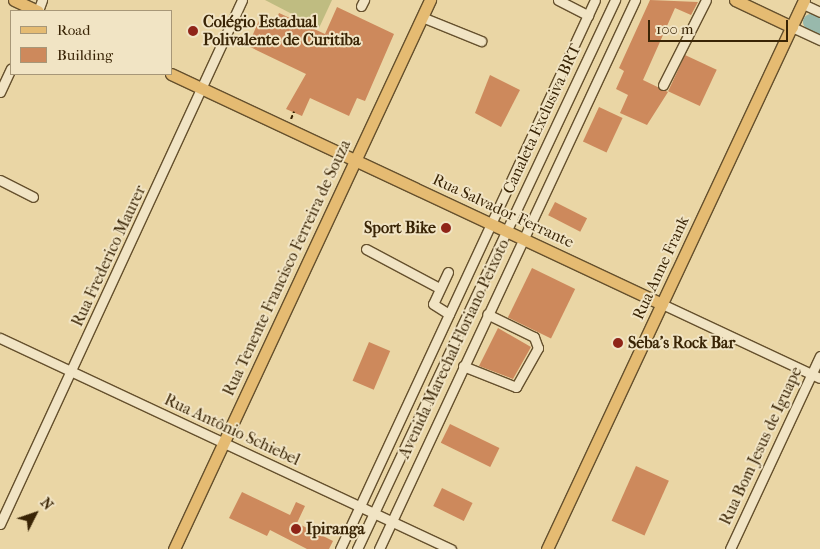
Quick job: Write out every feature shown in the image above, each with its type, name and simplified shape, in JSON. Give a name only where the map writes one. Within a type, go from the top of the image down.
[{"type":"main road","points":[[14,0],[36,10]]},
{"type":"main road","points":[[735,0],[792,27]]},
{"type":"main road","name":"Rua Tenente Francisco Ferreira de Souza","points":[[174,549],[422,18],[426,1]]},
{"type":"main road","name":"Rua Anne Frank","points":[[547,549],[804,2]]},
{"type":"main road","name":"Rua Salvador Ferrante","points":[[172,74],[662,304]]},
{"type":"street","name":"Rua Frederico Maurer","points":[[0,524],[203,89],[242,0]]},
{"type":"street","points":[[558,0],[588,15]]},
{"type":"street","name":"Avenida Marechal Floriano Peixoto","points":[[340,549],[595,0]]},
{"type":"street","name":"Canaleta Exclusiva BRT","points":[[357,549],[614,0]]},
{"type":"street","name":"Avenida Marechal Floriano Peixoto","points":[[379,549],[522,238],[635,0]]},
{"type":"street","points":[[663,85],[706,0]]},
{"type":"street","points":[[804,2],[820,12]]},
{"type":"street","points":[[422,18],[481,41]]},
{"type":"street","points":[[792,27],[820,40]]},
{"type":"street","points":[[0,92],[10,70]]},
{"type":"street","points":[[0,180],[33,197]]},
{"type":"street","points":[[366,249],[439,288]]},
{"type":"street","points":[[448,272],[433,304],[449,314]]},
{"type":"street","name":"Rua Salvador Ferrante","points":[[662,304],[816,376]]},
{"type":"street","points":[[463,366],[516,388],[538,348],[534,337],[487,314]]},
{"type":"street","name":"Rua Antônio Schiebel","points":[[0,338],[451,549]]},
{"type":"street","name":"Rua Bom Jesus de Iguape","points":[[730,549],[816,376],[820,356]]},
{"type":"shaded area","points":[[265,0],[332,0],[319,28]]},
{"type":"building","points":[[650,0],[698,2],[691,15],[675,8],[643,80],[668,92],[647,125],[620,113],[628,95],[616,89],[624,71],[619,68]]},
{"type":"building","points":[[337,7],[394,34],[365,101],[357,98],[349,116],[310,98],[302,116],[286,109],[306,74],[248,46],[260,18],[274,25],[279,13],[325,34]]},
{"type":"building","points":[[685,55],[717,70],[700,106],[668,91]]},
{"type":"building","points":[[490,75],[520,90],[501,127],[475,113]]},
{"type":"building","points":[[599,107],[623,118],[607,152],[583,141]]},
{"type":"building","points":[[555,202],[587,218],[580,232],[548,215]]},
{"type":"building","points":[[532,268],[575,289],[551,338],[508,317]]},
{"type":"building","points":[[498,328],[531,347],[513,379],[479,366]]},
{"type":"building","points":[[369,342],[390,351],[374,390],[353,381]]},
{"type":"building","points":[[450,424],[499,448],[490,467],[441,443]]},
{"type":"building","points":[[636,466],[669,481],[644,535],[612,521]]},
{"type":"building","points":[[442,488],[473,503],[464,521],[433,506]]},
{"type":"building","points":[[242,492],[290,515],[296,502],[305,506],[297,523],[333,541],[329,549],[307,549],[270,530],[267,536],[229,518]]},
{"type":"waterway","points":[[811,22],[820,27]]},
{"type":"place","name":"Colégio Estadual Polivalente de Curitiba","points":[[193,31]]},
{"type":"place","name":"Sport Bike","points":[[446,228]]},
{"type":"place","name":"Seba's Rock Bar","points":[[618,343]]},
{"type":"place","name":"Ipiranga","points":[[296,529]]}]
